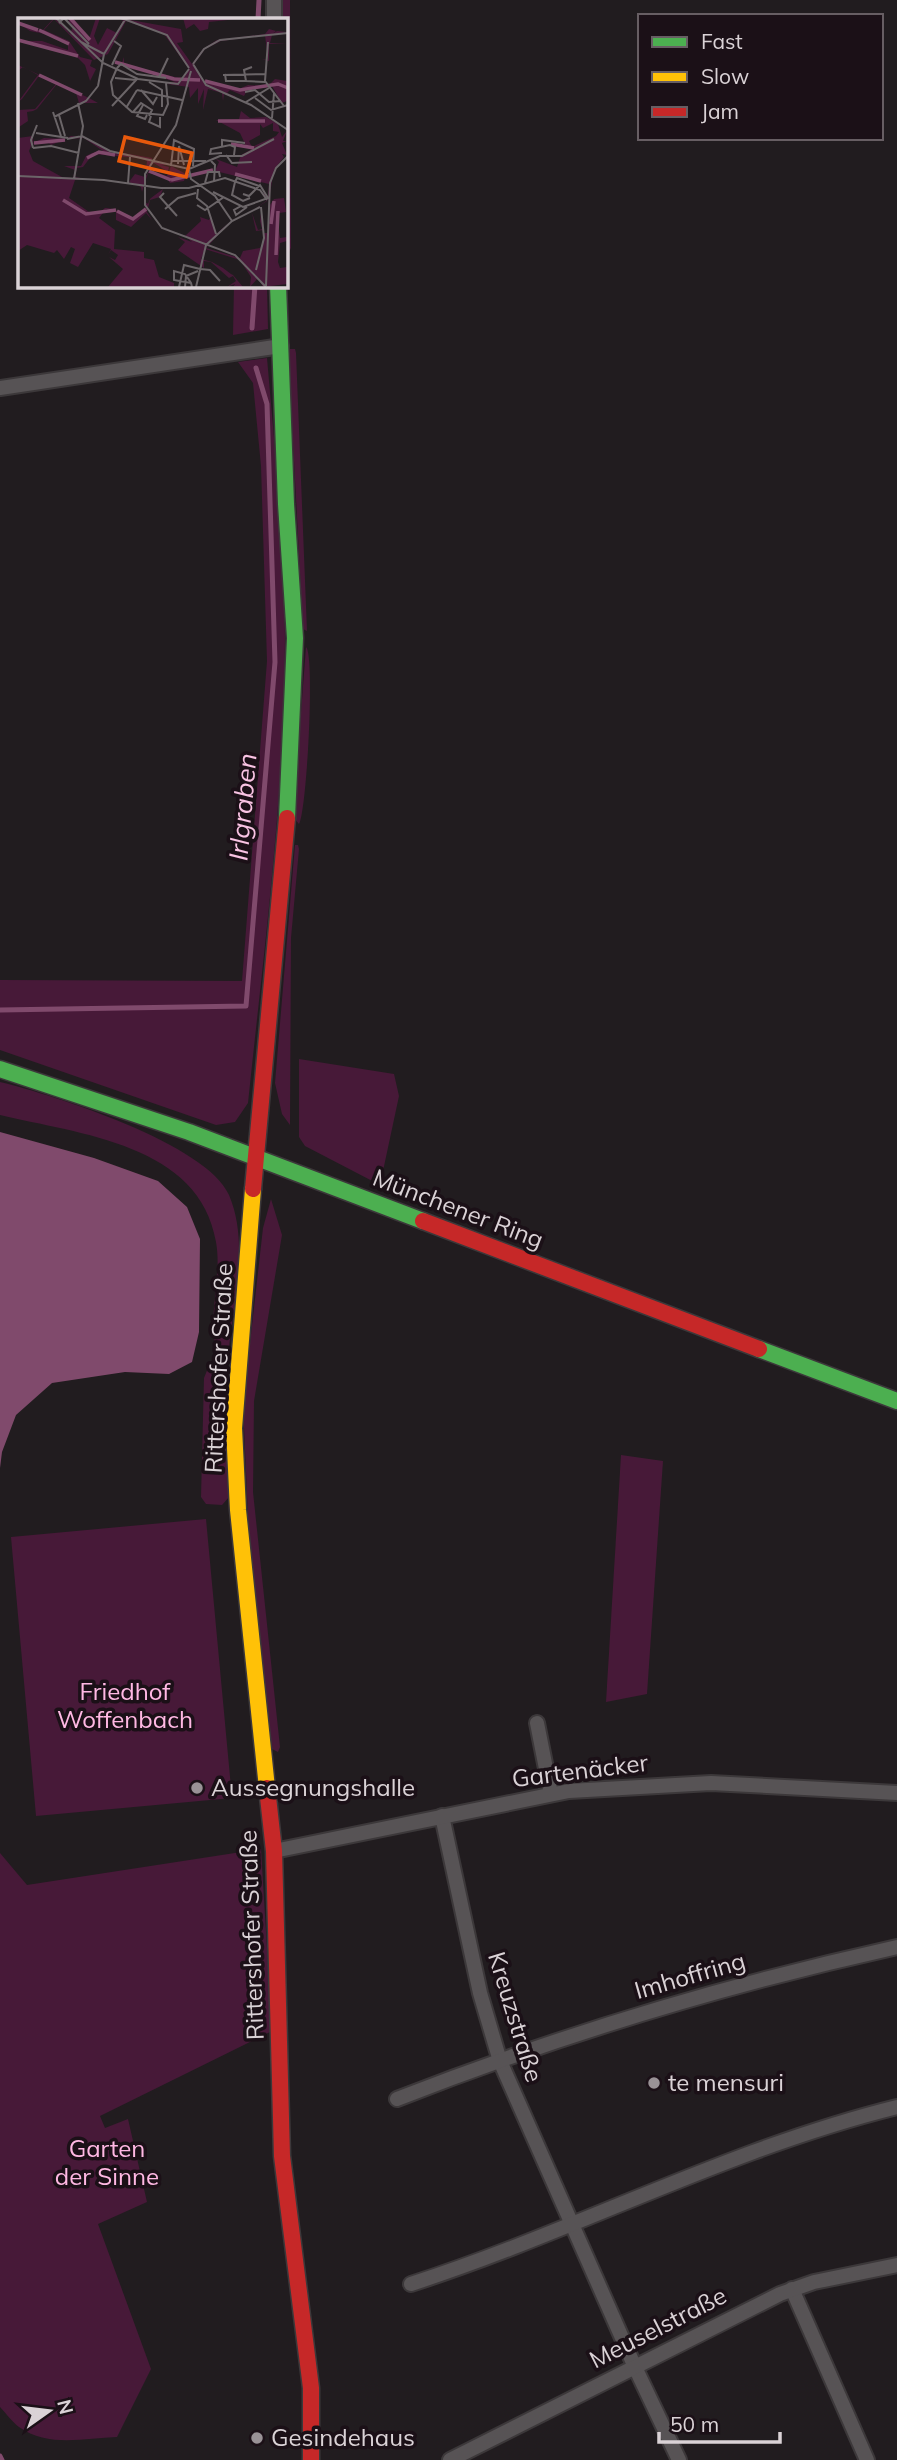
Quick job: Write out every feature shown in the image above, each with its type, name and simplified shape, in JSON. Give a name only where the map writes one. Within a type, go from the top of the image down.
[{"type":"street","points":[[274,0],[274,18]]},
{"type":"street","name":"Rittershofer Straße","points":[[278,287],[286,503],[295,638],[286,835],[234,1428],[238,1510],[274,1851],[282,2156],[311,2388],[311,2460]]},
{"type":"street","points":[[0,388],[281,346]]},
{"type":"street","name":"Münchener Ring","points":[[0,1069],[118,1106],[897,1401]]},
{"type":"street","points":[[537,1723],[551,1794]]},
{"type":"street","name":"Gartenäcker","points":[[274,1851],[551,1794],[711,1783],[897,1793]]},
{"type":"street","name":"Kreuzstraße","points":[[442,1816],[480,1993],[500,2061],[634,2365],[680,2460]]},
{"type":"street","name":"Imhoffring","points":[[397,2099],[500,2061],[695,1997],[897,1947]]},
{"type":"street","points":[[411,2284],[489,2257],[570,2222],[749,2152],[897,2107]]},
{"type":"street","name":"Meuselstraße","points":[[450,2460],[634,2365],[792,2289],[897,2265]]},
{"type":"street","points":[[792,2289],[867,2460]]},
{"type":"green space","points":[[283,0],[290,0],[289,252],[287,18],[282,18]]},
{"type":"green space","points":[[234,287],[267,287],[268,329],[233,335]]},
{"type":"green space","points":[[288,349],[295,349],[296,353],[307,631],[303,629]]},
{"type":"green space","points":[[267,358],[279,498],[285,638],[278,813],[248,1103],[235,1122],[216,1125],[0,1050],[0,980],[242,981],[267,661],[261,466],[253,383],[238,362]]},
{"type":"green space","points":[[306,647],[310,676],[309,733],[305,791],[299,824],[293,817]]},
{"type":"green space","points":[[295,845],[298,845],[299,849],[291,938],[290,1125],[282,1114],[275,1083]]},
{"type":"green space","points":[[299,1059],[394,1074],[399,1096],[380,1185],[305,1146],[299,1137]]},
{"type":"green space","points":[[0,1082],[127,1124],[192,1158],[215,1176],[229,1195],[238,1232],[238,1271],[229,1348],[218,1349],[215,1343],[213,1318],[218,1267],[216,1242],[205,1209],[187,1183],[161,1164],[132,1149],[65,1129],[0,1115]]},
{"type":"green space","points":[[271,1199],[282,1235],[254,1401],[253,1492],[280,1747],[278,1752],[272,1749],[250,1561],[243,1405],[263,1228]]},
{"type":"green space","points":[[218,1362],[227,1364],[229,1497],[222,1505],[206,1504],[201,1497],[204,1378],[208,1368]]},
{"type":"green space","points":[[621,1455],[663,1461],[647,1694],[606,1702]]},
{"type":"green space","name":"Friedhof Woffenbach","points":[[206,1519],[232,1798],[36,1816],[11,1537]]},
{"type":"green space","name":"Garten der Sinne","points":[[261,1849],[272,2031],[100,2116],[105,2128],[128,2119],[147,2202],[98,2224],[151,2369],[117,2437],[54,2440],[30,2434],[16,2425],[0,2407],[0,1853],[27,1885]]},
{"type":"shaded area","points":[[0,1132],[94,1158],[158,1181],[187,1207],[200,1239],[199,1332],[192,1362],[169,1374],[125,1372],[52,1383],[16,1415],[2,1452],[0,1468]]},
{"type":"waterway","name":"Irlgraben","points":[[258,18],[259,0]]},
{"type":"waterway","name":"Irlgraben","points":[[252,328],[255,287]]},
{"type":"waterway","name":"Irlgraben","points":[[0,1010],[246,1006],[275,662],[267,404],[256,368]]},
{"type":"waterway","points":[[0,2456],[2,2460]]},
{"type":"traffic: fast","points":[[278,287],[286,504],[295,638],[287,818]]},
{"type":"traffic: fast","points":[[0,1069],[189,1132],[423,1221]]},
{"type":"traffic: fast","points":[[759,1349],[897,1401]]},
{"type":"traffic: slow","points":[[253,1189],[234,1428],[238,1510],[267,1788]]},
{"type":"traffic: jam","points":[[253,1189],[287,818]]},
{"type":"traffic: jam","points":[[423,1221],[759,1349]]},
{"type":"traffic: jam","points":[[267,1788],[274,1851],[282,2156],[311,2388],[311,2460]]},
{"type":"place","name":"Aussegnungshalle","points":[[197,1788]]},
{"type":"place","name":"te mensuri","points":[[654,2083]]},
{"type":"place","name":"Gesindehaus","points":[[257,2438]]}]
